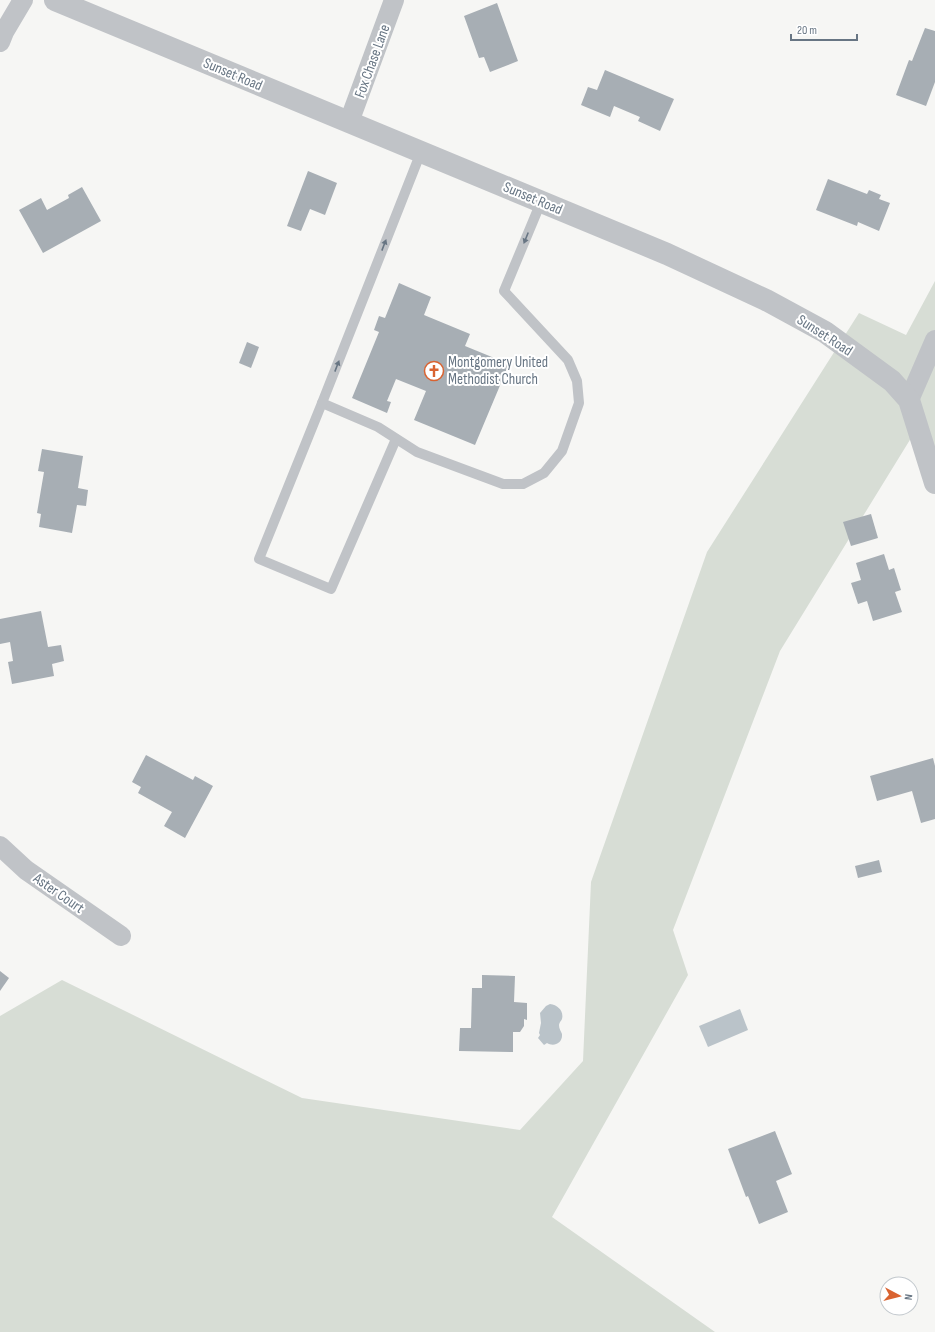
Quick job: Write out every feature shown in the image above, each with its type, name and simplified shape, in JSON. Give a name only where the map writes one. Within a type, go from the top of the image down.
[{"type":"street","points":[[0,42],[4,32],[23,0]]},
{"type":"street","name":"Sunset Road","points":[[55,0],[667,254],[766,300],[825,332],[892,381],[909,400],[935,483]]},
{"type":"street","name":"Fox Chase Lane","points":[[349,122],[394,0]]},
{"type":"street","points":[[909,400],[935,340]]},
{"type":"street","name":"Aster Court","points":[[0,846],[26,870],[121,936]]},
{"type":"lane","points":[[396,439],[331,589],[259,559],[421,152]]},
{"type":"lane","points":[[322,403],[378,427],[417,452],[503,484],[523,484],[544,473],[562,451],[579,403],[577,382],[568,360],[504,291],[541,202]]},
{"type":"shaded area","points":[[935,281],[935,452],[924,417],[780,651],[673,930],[688,975],[552,1217],[715,1332],[0,1332],[0,1016],[62,980],[302,1098],[520,1130],[583,1061],[591,882],[707,552],[859,313],[906,335]]},
{"type":"shaded area","points":[[550,1004],[558,1007],[562,1013],[562,1019],[559,1025],[562,1037],[561,1040],[555,1045],[547,1043],[544,1045],[538,1038],[540,1035],[541,1023],[540,1013]]},
{"type":"shaded area","points":[[740,1009],[748,1030],[708,1047],[699,1026]]},
{"type":"building","points":[[497,3],[518,61],[490,72],[484,57],[479,58],[464,16]]},
{"type":"building","points":[[925,28],[935,31],[935,82],[926,106],[896,95],[909,60],[912,61]]},
{"type":"building","points":[[605,70],[674,99],[660,131],[638,121],[640,117],[614,106],[610,117],[581,105],[588,87],[597,90]]},
{"type":"building","points":[[308,171],[337,183],[325,215],[310,209],[301,231],[287,226]]},
{"type":"building","points":[[828,179],[867,194],[869,190],[881,195],[879,199],[890,203],[879,231],[858,222],[857,226],[816,210]]},
{"type":"building","points":[[82,187],[101,221],[43,253],[19,210],[41,198],[47,210],[69,198],[68,195]]},
{"type":"building","name":"Montgomery United Methodist Church","points":[[399,283],[431,297],[424,315],[470,334],[465,346],[509,364],[475,445],[414,420],[426,391],[396,379],[387,401],[391,402],[387,413],[352,398],[379,332],[374,330],[379,316],[385,318]]},
{"type":"building","points":[[247,342],[259,347],[251,368],[239,363]]},
{"type":"building","points":[[42,449],[83,456],[78,488],[88,490],[86,506],[77,505],[72,533],[39,527],[41,514],[37,513],[44,472],[38,471]]},
{"type":"building","points":[[871,514],[878,538],[851,546],[843,522]]},
{"type":"building","points":[[884,554],[889,570],[894,568],[901,590],[895,592],[902,612],[873,621],[867,601],[858,604],[851,583],[861,580],[856,563]]},
{"type":"building","points":[[41,611],[48,647],[61,645],[64,661],[52,664],[54,676],[12,684],[8,662],[13,661],[10,642],[0,644],[0,619]]},
{"type":"building","points":[[146,755],[193,780],[195,776],[213,786],[185,838],[164,826],[172,812],[138,793],[141,787],[132,782]]},
{"type":"building","points":[[933,758],[935,766],[935,819],[921,823],[912,791],[877,801],[870,776]]},
{"type":"building","points":[[879,860],[882,872],[858,878],[855,866]]},
{"type":"building","points":[[0,971],[9,978],[0,991]]},
{"type":"building","points":[[482,975],[515,976],[514,1002],[527,1003],[527,1020],[524,1019],[524,1026],[520,1032],[513,1032],[513,1052],[459,1051],[460,1028],[471,1028],[472,988],[482,988]]},
{"type":"building","points":[[775,1131],[792,1174],[776,1181],[788,1212],[759,1224],[748,1196],[746,1197],[728,1149]]},
{"type":"place","name":"Montgomery United Methodist Church","points":[[434,371]]}]
